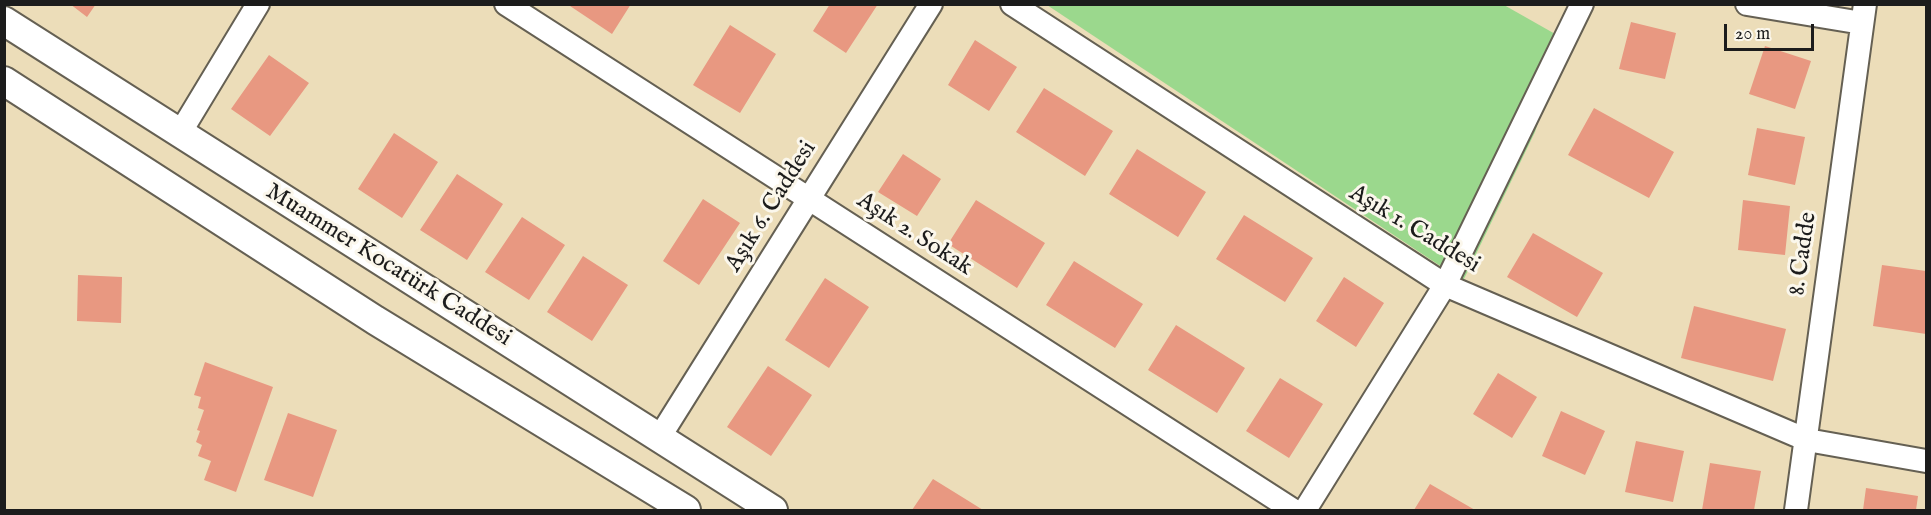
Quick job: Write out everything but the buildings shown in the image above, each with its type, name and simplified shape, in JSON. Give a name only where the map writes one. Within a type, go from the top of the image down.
[{"type":"street","points":[[180,133],[258,4]]},
{"type":"street","name":"Aşık 2. Sokak","points":[[506,4],[1293,510]]},
{"type":"street","name":"Aşık 6. Caddesi","points":[[659,438],[931,4]]},
{"type":"street","name":"Aşık 1. Caddesi","points":[[1012,4],[1445,285],[1807,440],[1926,461]]},
{"type":"street","points":[[1305,510],[1445,285],[1582,4]]},
{"type":"street","points":[[1747,4],[1863,14]]},
{"type":"street","name":"8. Cadde","points":[[1796,510],[1863,14]]},
{"type":"street","name":"Muammer Kocatürk Caddesi","points":[[4,21],[772,510]]},
{"type":"street","name":"Muammer Kocatürk Caddesi","points":[[4,81],[375,320],[686,510]]},
{"type":"green space","points":[[1047,5],[1504,5],[1564,39],[1535,132],[1463,281]]}]
